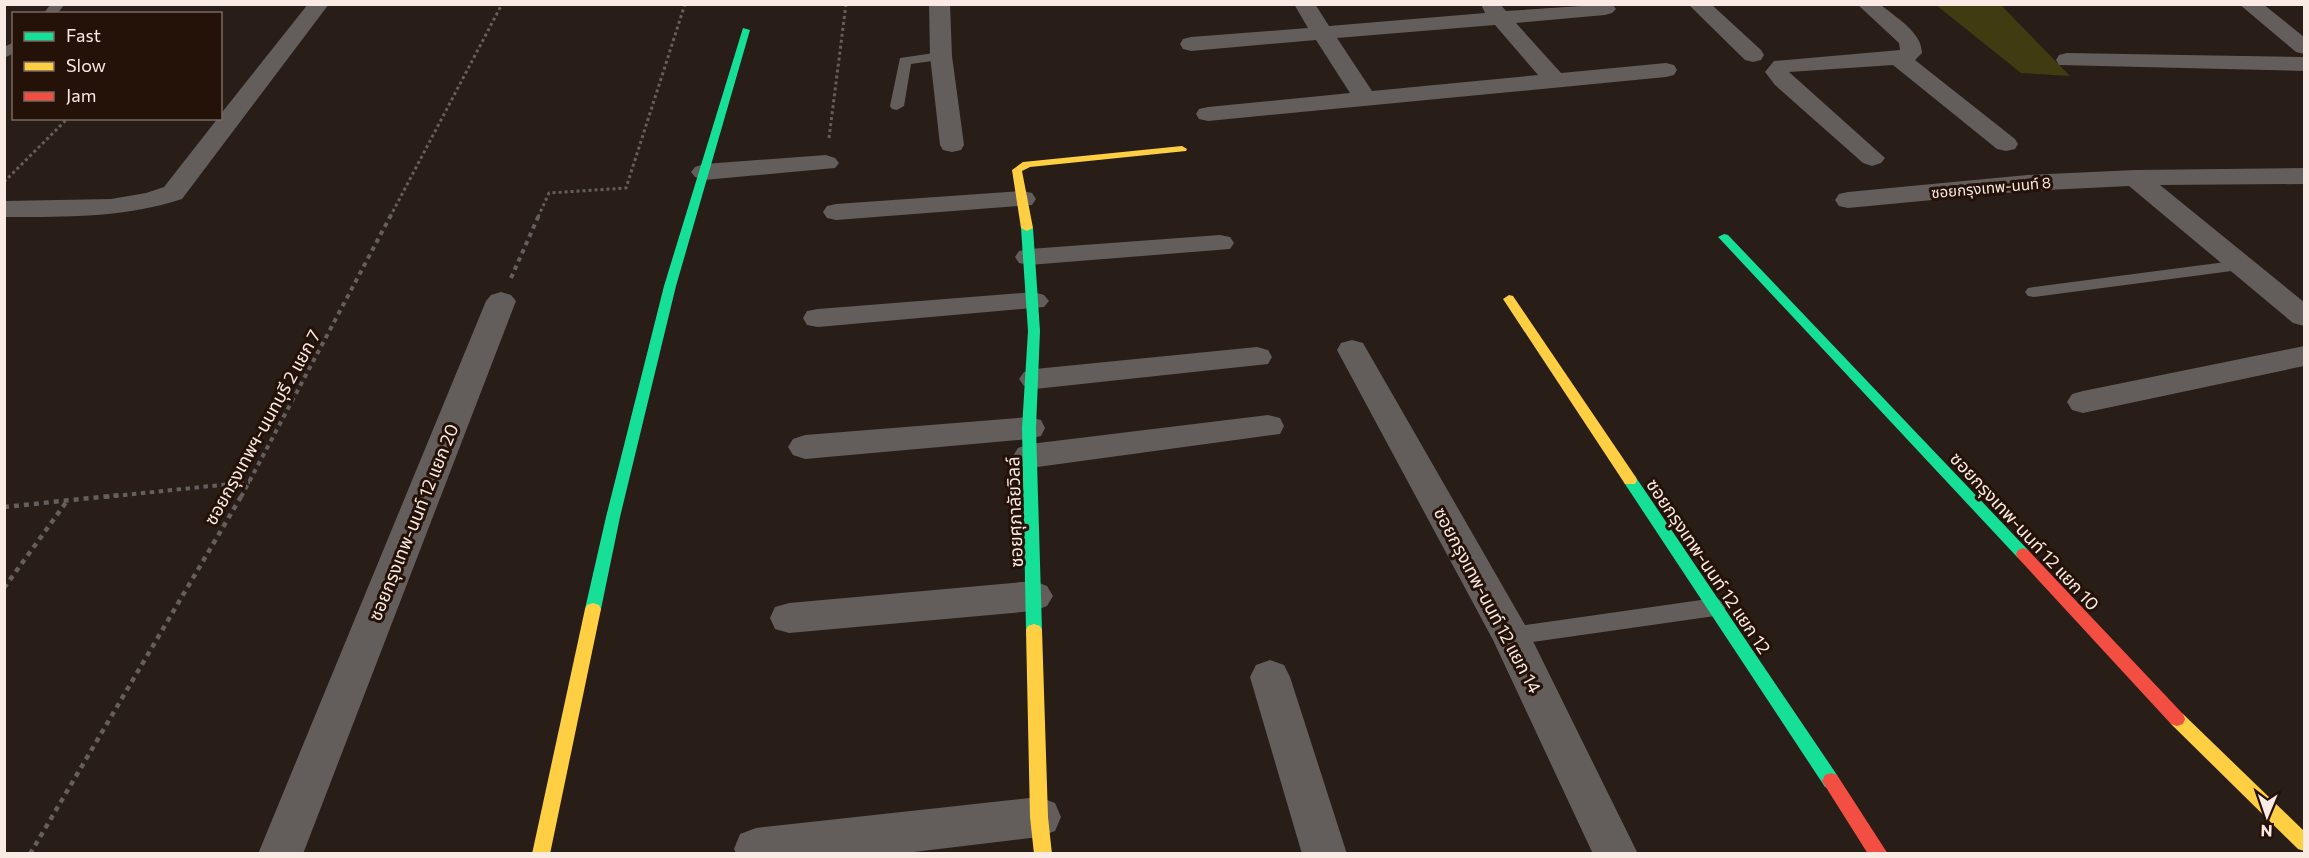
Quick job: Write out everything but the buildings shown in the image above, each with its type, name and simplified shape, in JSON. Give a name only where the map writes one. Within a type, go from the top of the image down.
[{"type":"street","points":[[4,209],[117,206],[149,202],[173,193],[319,4]]},
{"type":"street","points":[[939,4],[941,56],[952,145]]},
{"type":"street","points":[[1304,4],[1365,99]]},
{"type":"street","points":[[1698,4],[1753,55]]},
{"type":"street","points":[[1867,4],[1908,40],[1911,53],[1899,58],[1782,66],[1776,72],[1872,158]]},
{"type":"street","points":[[2249,4],[2304,47]]},
{"type":"street","points":[[1191,44],[1322,33],[1495,11],[1605,9]]},
{"type":"street","points":[[1495,11],[1555,81]]},
{"type":"street","points":[[541,854],[613,517],[670,286],[746,30]]},
{"type":"street","points":[[1899,58],[2006,144]]},
{"type":"street","points":[[2067,60],[2304,64]]},
{"type":"street","points":[[1208,114],[1666,70]]},
{"type":"street","name":"ซอยศุภาลัยวิลล์","points":[[1041,835],[1030,442],[1035,379],[1034,301],[1023,199],[1017,170],[1027,164],[1182,149]]},
{"type":"street","points":[[704,172],[826,163]]},
{"type":"street","name":"ซอยกรุงเทพ-นนท์ 8","points":[[1848,200],[2027,183],[2135,178],[2304,176]]},
{"type":"street","points":[[2135,178],[2304,317]]},
{"type":"street","points":[[836,212],[1023,199]]},
{"type":"street","name":"ซอยกรุงเทพ-นนท์ 12 แยก 10","points":[[1724,237],[2186,728],[2304,843]]},
{"type":"street","points":[[1029,257],[1220,243]]},
{"type":"street","name":"ซอยกรุงเทพ-นนท์ 12 แยก 12","points":[[1509,299],[1879,854]]},
{"type":"street","name":"ซอยกรุงเทพ-นนท์ 12 แยก 20","points":[[280,854],[501,301]]},
{"type":"street","points":[[818,318],[1034,301]]},
{"type":"street","name":"ซอยกรุงเทพ-นนท์ 12 แยก 14","points":[[1352,350],[1511,636],[1616,854]]},
{"type":"street","points":[[2084,402],[2304,356]]},
{"type":"street","points":[[1035,379],[1257,357]]},
{"type":"street","points":[[806,447],[1030,442],[1268,426]]},
{"type":"street","points":[[789,618],[1034,596]]},
{"type":"street","points":[[1270,677],[1325,854]]},
{"type":"street","points":[[756,849],[1041,835]]},
{"type":"lane","points":[[897,106],[905,61],[941,56]]},
{"type":"lane","points":[[2034,292],[2241,265]]},
{"type":"lane","points":[[1511,636],[1715,606]]},
{"type":"path","name":"ซอยกรุงเทพฯ-นนทบุรี 2 แยก 7","points":[[30,854],[250,482],[502,4]]},
{"type":"path","points":[[501,301],[549,193],[626,188],[685,4]]},
{"type":"path","points":[[826,163],[846,4]]},
{"type":"path","points":[[4,182],[66,120]]},
{"type":"path","points":[[4,507],[250,482]]},
{"type":"path","points":[[4,588],[67,500]]},
{"type":"shaded area","points":[[1936,5],[2001,5],[2070,76],[2021,73]]},
{"type":"traffic: fast","points":[[593,609],[613,517],[670,286],[746,30]]},
{"type":"traffic: fast","points":[[1027,228],[1034,331],[1029,428],[1034,630]]},
{"type":"traffic: fast","points":[[1724,237],[2023,554]]},
{"type":"traffic: fast","points":[[1630,480],[1831,781]]},
{"type":"traffic: slow","points":[[1027,228],[1017,170],[1027,164],[1182,149]]},
{"type":"traffic: slow","points":[[1509,299],[1630,480]]},
{"type":"traffic: slow","points":[[541,854],[593,609]]},
{"type":"traffic: slow","points":[[1034,630],[1039,817],[1043,854]]},
{"type":"traffic: slow","points":[[2177,719],[2304,843]]},
{"type":"traffic: jam","points":[[2023,554],[2177,719]]},
{"type":"traffic: jam","points":[[1831,781],[1879,854]]}]
